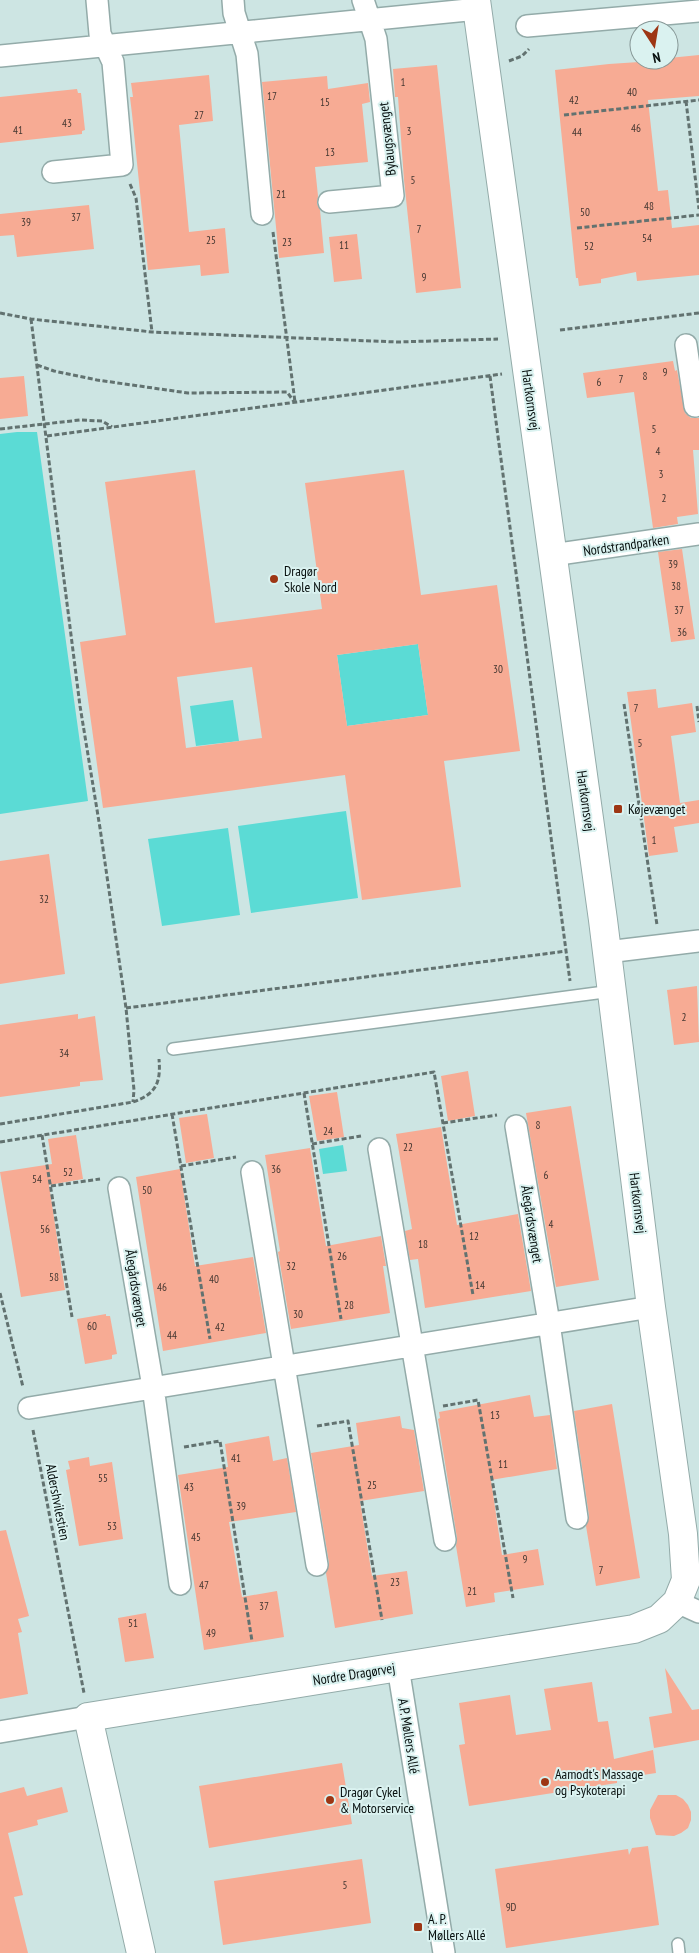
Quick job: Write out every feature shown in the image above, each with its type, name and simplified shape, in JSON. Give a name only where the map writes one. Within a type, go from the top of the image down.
[{"type":"street","points":[[53,172],[122,165],[113,62],[100,34],[97,0]]},
{"type":"street","points":[[233,0],[234,13],[247,54],[262,214]]},
{"type":"street","points":[[0,56],[240,32],[367,10],[477,4]]},
{"type":"street","name":"Hartkornsvej","points":[[477,4],[607,952],[651,1307],[683,1534],[688,1607]]},
{"type":"street","name":"Bylaugsvænget","points":[[329,202],[393,196],[376,39],[367,10]]},
{"type":"street","points":[[527,26],[699,11]]},
{"type":"street","points":[[686,345],[698,411]]},
{"type":"street","name":"Nordstrandparken","points":[[552,555],[699,534]]},
{"type":"street","points":[[607,952],[699,941]]},
{"type":"street","name":"Ålegårdsvænget","points":[[516,1126],[577,1518]]},
{"type":"street","points":[[379,1149],[446,1540]]},
{"type":"street","points":[[252,1172],[316,1565]]},
{"type":"street","name":"Ålegårdsvænget","points":[[119,1188],[162,1451],[180,1584]]},
{"type":"street","points":[[29,1408],[651,1307]]},
{"type":"street","name":"Nordre Dragørvej","points":[[0,1732],[634,1629],[688,1607]]},
{"type":"street","name":"A.P. Møllers Allé","points":[[398,1667],[444,1953]]},
{"type":"street","points":[[88,1717],[141,1953]]},
{"type":"lane","points":[[173,1049],[612,991]]},
{"type":"path","points":[[486,70],[522,56],[554,24]]},
{"type":"path","points":[[564,115],[699,100]]},
{"type":"path","points":[[686,102],[699,209]]},
{"type":"path","points":[[122,165],[136,198],[152,332]]},
{"type":"path","points":[[262,214],[272,221],[295,403]]},
{"type":"path","points":[[577,228],[699,215]]},
{"type":"path","points":[[0,313],[31,319],[152,332],[397,342],[498,339]]},
{"type":"path","points":[[560,330],[699,313]]},
{"type":"path","points":[[31,319],[80,706],[126,1008],[134,1102]]},
{"type":"path","points":[[36,365],[54,371],[97,380],[188,393],[287,392],[295,403]]},
{"type":"path","points":[[47,436],[527,370]]},
{"type":"path","points":[[490,376],[572,996]]},
{"type":"path","points":[[0,429],[80,420],[102,421],[112,427]]},
{"type":"path","points":[[624,704],[660,946]]},
{"type":"path","points":[[697,706],[699,722]]},
{"type":"path","points":[[126,1008],[566,951]]},
{"type":"path","points":[[0,1124],[134,1102],[147,1098],[158,1086],[159,1052],[173,1049]]},
{"type":"path","points":[[0,1142],[434,1072],[473,1295]]},
{"type":"path","points":[[304,1093],[341,1319]]},
{"type":"path","points":[[443,1123],[514,1112],[516,1126]]},
{"type":"path","points":[[172,1114],[210,1339]]},
{"type":"path","points":[[312,1144],[377,1133],[379,1149]]},
{"type":"path","points":[[42,1136],[72,1317]]},
{"type":"path","points":[[182,1166],[249,1155],[252,1172]]},
{"type":"path","points":[[51,1186],[118,1176],[119,1188]]},
{"type":"path","name":"Aldershvilestien","points":[[0,1293],[29,1408],[88,1717]]},
{"type":"path","points":[[423,1409],[478,1400],[513,1598]]},
{"type":"path","points":[[294,1430],[348,1421],[382,1620]]},
{"type":"path","points":[[162,1451],[220,1441],[252,1641]]},
{"type":"shaded area","points":[[37,432],[88,801],[0,814],[0,434]]},
{"type":"shaded area","points":[[418,644],[428,715],[347,726],[337,655]]},
{"type":"shaded area","points":[[233,700],[239,741],[196,746],[190,706]]},
{"type":"shaded area","points":[[346,811],[358,898],[251,913],[238,826]]},
{"type":"shaded area","points":[[228,828],[240,915],[162,926],[148,839]]},
{"type":"shaded area","points":[[343,1145],[347,1171],[323,1174],[319,1149]]},
{"type":"building","points":[[699,55],[699,96],[648,100],[658,191],[668,190],[672,228],[699,225],[699,275],[637,281],[636,272],[601,279],[601,283],[579,286],[578,278],[576,278],[555,70],[629,63],[629,70],[679,70],[679,57]]},
{"type":"building","points":[[437,65],[461,288],[416,293],[404,180],[398,97],[395,97],[393,69]]},
{"type":"building","points":[[209,75],[213,121],[179,125],[189,232],[225,228],[229,273],[201,276],[200,265],[148,270],[130,97],[133,97],[131,83]]},
{"type":"building","points":[[327,76],[328,89],[368,83],[370,102],[362,104],[368,162],[315,167],[317,204],[320,210],[324,253],[279,258],[262,82]]},
{"type":"building","points":[[77,89],[78,93],[81,93],[85,130],[82,131],[82,134],[0,143],[0,97]]},
{"type":"building","points":[[89,205],[94,249],[17,257],[14,235],[0,236],[0,214]]},
{"type":"building","points":[[357,234],[362,279],[334,282],[329,237]]},
{"type":"building","points":[[673,361],[675,371],[677,370],[685,413],[691,418],[699,418],[699,450],[693,450],[698,514],[677,517],[678,524],[653,528],[634,392],[587,398],[583,373]]},
{"type":"building","points":[[24,376],[28,416],[0,419],[0,378]]},
{"type":"building","points":[[195,470],[215,623],[322,609],[305,483],[404,470],[421,595],[497,585],[520,751],[444,761],[461,887],[362,900],[345,775],[103,808],[80,642],[126,635],[105,482]],"holes":[[[418,644],[428,715],[347,726],[337,655]],[[252,667],[262,738],[186,748],[177,677]]]},
{"type":"building","points":[[682,549],[695,639],[671,642],[658,552]]},
{"type":"building","points":[[656,689],[658,708],[692,703],[696,732],[671,736],[680,803],[699,800],[699,823],[674,827],[678,852],[649,856],[627,692]]},
{"type":"building","points":[[49,854],[65,974],[0,984],[0,861]]},
{"type":"building","points":[[697,986],[699,1042],[674,1045],[667,990]]},
{"type":"building","points":[[78,1014],[78,1019],[95,1016],[103,1080],[80,1082],[80,1086],[0,1097],[0,1025]]},
{"type":"building","points":[[468,1071],[475,1116],[448,1121],[441,1076]]},
{"type":"building","points":[[337,1092],[344,1137],[317,1141],[309,1096]]},
{"type":"building","points":[[571,1106],[599,1280],[556,1287],[526,1113]]},
{"type":"building","points":[[207,1114],[214,1158],[186,1163],[179,1118]]},
{"type":"building","points":[[441,1127],[457,1225],[518,1214],[531,1291],[425,1308],[418,1259],[410,1260],[405,1231],[412,1229],[396,1134]]},
{"type":"building","points":[[76,1135],[83,1179],[49,1185],[65,1290],[21,1297],[0,1172],[52,1164],[48,1139]]},
{"type":"building","points":[[310,1148],[326,1246],[381,1236],[390,1313],[291,1329],[265,1155]]},
{"type":"building","points":[[180,1169],[195,1266],[253,1257],[266,1333],[163,1351],[136,1177]]},
{"type":"building","points":[[106,1314],[106,1316],[110,1316],[117,1354],[112,1355],[112,1359],[85,1364],[77,1319]]},
{"type":"building","points":[[530,1395],[534,1417],[550,1415],[557,1469],[491,1480],[502,1555],[538,1549],[544,1585],[494,1593],[495,1602],[466,1607],[438,1419],[440,1418],[439,1412]]},
{"type":"building","points":[[612,1404],[640,1578],[596,1586],[586,1526],[589,1516],[574,1411]]},
{"type":"building","points":[[400,1416],[402,1428],[414,1430],[424,1491],[360,1501],[372,1576],[407,1571],[413,1614],[335,1628],[326,1573],[329,1563],[311,1453],[359,1445],[356,1423]]},
{"type":"building","points":[[269,1436],[273,1461],[287,1458],[296,1512],[229,1522],[242,1597],[277,1591],[284,1637],[204,1650],[178,1475],[228,1467],[225,1444]]},
{"type":"building","points":[[89,1457],[90,1466],[112,1462],[123,1539],[79,1546],[66,1470],[70,1469],[68,1461]]},
{"type":"building","points":[[6,1530],[29,1616],[18,1619],[22,1632],[18,1633],[28,1694],[0,1699],[0,1531]]},
{"type":"building","points":[[146,1613],[154,1658],[125,1662],[118,1618]]},
{"type":"building","points":[[665,1668],[692,1710],[699,1709],[699,1740],[654,1748],[649,1717],[672,1713]]},
{"type":"building","points":[[592,1682],[598,1722],[608,1721],[614,1759],[653,1750],[656,1773],[617,1779],[617,1783],[469,1806],[459,1745],[465,1744],[459,1703],[510,1695],[516,1735],[551,1730],[544,1689]]},
{"type":"building","points":[[342,1763],[352,1824],[209,1848],[199,1786]]},
{"type":"building","points":[[24,1787],[27,1796],[62,1787],[68,1812],[37,1820],[38,1825],[8,1833],[23,1895],[14,1897],[28,1953],[0,1953],[0,1793]]},
{"type":"building","points":[[658,1795],[676,1795],[683,1799],[691,1812],[688,1828],[674,1836],[656,1835],[650,1818],[650,1810]]},
{"type":"building","points":[[648,1846],[659,1925],[506,1948],[495,1869],[628,1849],[629,1855],[632,1848]]},
{"type":"building","points":[[362,1859],[371,1923],[223,1945],[214,1881]]},
{"type":"place","name":"Dragør Skole Nord","points":[[274,579]]},
{"type":"place","name":"Køjevænget","points":[[618,809]]},
{"type":"place","name":"Aamodt's Massage og Psykoterapi","points":[[545,1782]]},
{"type":"place","name":"Dragør Cykel & Motorservice","points":[[330,1800]]},
{"type":"place","name":"A. P. Møllers Allé","points":[[418,1927]]}]
